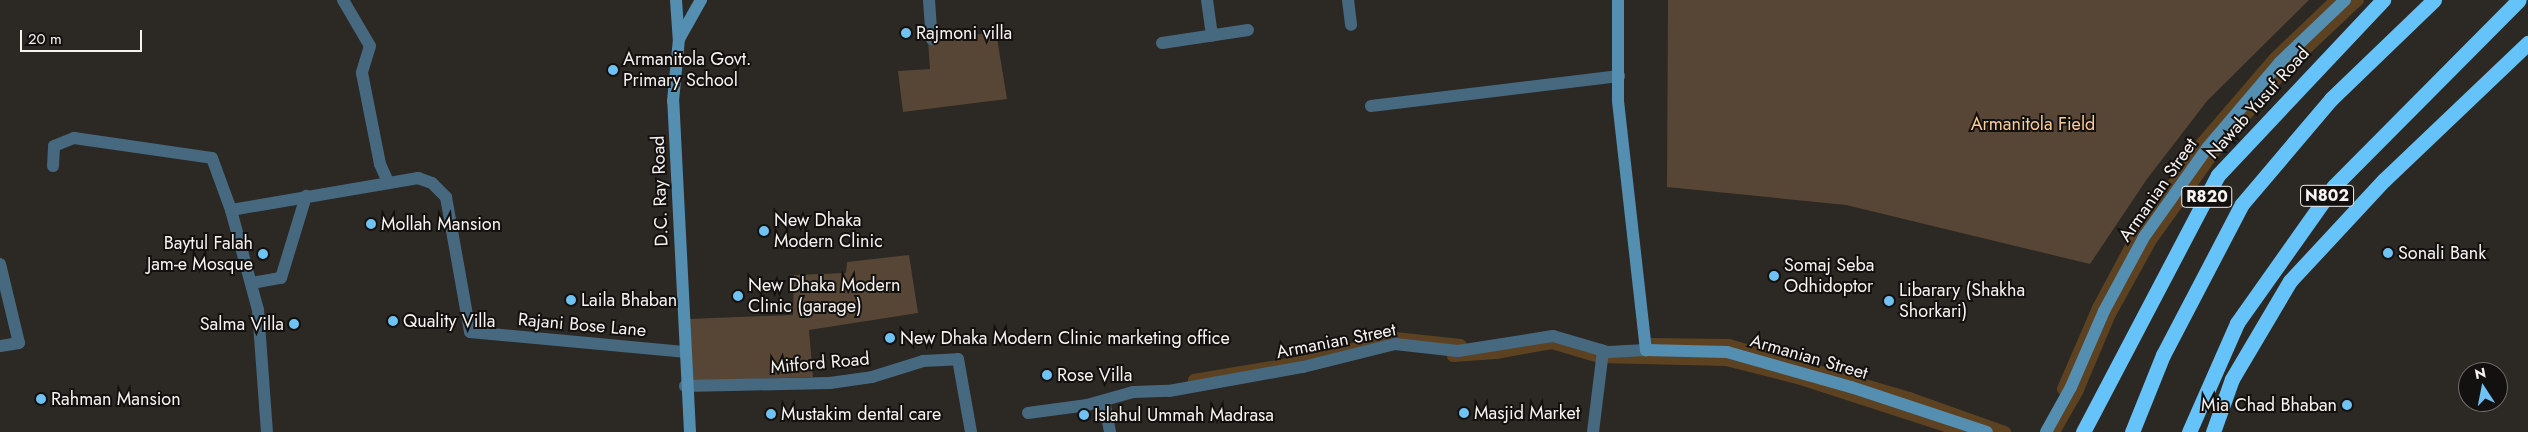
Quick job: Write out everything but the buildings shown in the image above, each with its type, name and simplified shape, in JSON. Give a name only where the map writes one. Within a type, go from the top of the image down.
[{"type":"highway","name":"Nawab Yusuf Road","points":[[2083,432],[2218,175],[2382,0]]},
{"type":"highway","points":[[2132,432],[2163,355],[2242,204],[2331,99],[2434,0]]},
{"type":"highway","name":"N802","points":[[2189,432],[2237,323],[2334,186],[2520,0]]},
{"type":"highway","points":[[2213,432],[2232,379],[2290,281],[2384,180],[2528,43]]},
{"type":"street","points":[[343,0],[370,46],[362,73],[380,164],[388,182]]},
{"type":"street","points":[[676,0],[679,39]]},
{"type":"street","name":"D.C. Ray Road","points":[[685,386],[673,101],[679,39],[701,0]]},
{"type":"street","points":[[929,0],[932,39]]},
{"type":"street","points":[[1207,0],[1212,36]]},
{"type":"street","points":[[1348,0],[1351,25]]},
{"type":"street","points":[[1618,0],[1618,100],[1646,350]]},
{"type":"street","name":"Armanian Street","points":[[2046,432],[2071,388],[2104,311],[2144,237],[2208,147],[2280,62],[2345,0]]},
{"type":"street","points":[[1162,44],[1248,30]]},
{"type":"street","points":[[1371,106],[1619,76]]},
{"type":"street","points":[[52,166],[54,146],[74,138],[212,158],[231,210],[252,283],[259,319],[267,432]]},
{"type":"street","name":"Rajani Bose Lane","points":[[231,210],[418,178],[432,183],[446,197],[470,332],[684,352]]},
{"type":"street","points":[[252,283],[281,278],[306,196]]},
{"type":"street","points":[[0,264],[19,343],[0,346]]},
{"type":"street","name":"Armanian Street","points":[[1028,413],[1104,401],[1133,392],[1169,391],[1303,367],[1395,344],[1458,351],[1553,336],[1603,351],[1728,352],[1851,387],[1987,432]]},
{"type":"street","points":[[1593,432],[1603,351]]},
{"type":"street","name":"Mitford Road","points":[[685,386],[830,383],[872,378],[923,361],[958,359],[971,432]]},
{"type":"street","points":[[685,386],[690,432]]},
{"type":"street","points":[[1104,401],[1110,432]]},
{"type":"green space","name":"Armanitola Field","points":[[1668,0],[2309,0],[2207,101],[2147,179],[2090,264],[1846,205],[1667,187]]},
{"type":"green space","points":[[996,32],[1007,99],[903,112],[898,71],[930,69],[928,41]]},
{"type":"green space","points":[[909,255],[918,313],[809,330],[813,377],[691,381],[688,319],[793,315],[794,275],[846,273],[847,262]]},
{"type":"waterway","points":[[2063,389],[2098,308],[2138,233],[2203,142],[2275,58],[2336,0]]},
{"type":"waterway","points":[[2054,432],[2077,392],[2110,314],[2151,240],[2215,151],[2286,68],[2358,0]]},
{"type":"waterway","points":[[1194,380],[1302,362],[1395,338],[1461,345]]},
{"type":"waterway","points":[[1453,356],[1496,353],[1552,343],[1599,357],[1726,360],[1801,379],[1964,432]]},
{"type":"waterway","points":[[1652,344],[1729,345],[1909,398],[2005,432]]},
{"type":"place","name":"Rajmoni villa","points":[[906,33]]},
{"type":"place","name":"Armanitola Govt. Primary School","points":[[613,70]]},
{"type":"place","name":"Mollah Mansion","points":[[371,224]]},
{"type":"place","name":"New Dhaka Modern Clinic","points":[[764,231]]},
{"type":"place","name":"Sonali Bank","points":[[2388,253]]},
{"type":"place","name":"Baytul Falah Jam-e Mosque","points":[[263,254]]},
{"type":"place","name":"Somaj Seba Odhidoptor","points":[[1774,276]]},
{"type":"place","name":"New Dhaka Modern Clinic (garage)","points":[[738,296]]},
{"type":"place","name":"Laila Bhaban","points":[[571,300]]},
{"type":"place","name":"Libarary (Shakha Shorkari)","points":[[1889,301]]},
{"type":"place","name":"Quality Villa","points":[[393,321]]},
{"type":"place","name":"Salma Villa","points":[[294,324]]},
{"type":"place","name":"New Dhaka Modern Clinic marketing office","points":[[890,338]]},
{"type":"place","name":"Rose Villa","points":[[1047,375]]},
{"type":"place","name":"Rahman Mansion","points":[[41,399]]},
{"type":"place","name":"Mia Chad Bhaban","points":[[2347,405]]},
{"type":"place","name":"Masjid Market","points":[[1464,413]]},
{"type":"place","name":"Mustakim dental care","points":[[771,414]]},
{"type":"place","name":"Islahul Ummah Madrasa","points":[[1084,415]]}]
